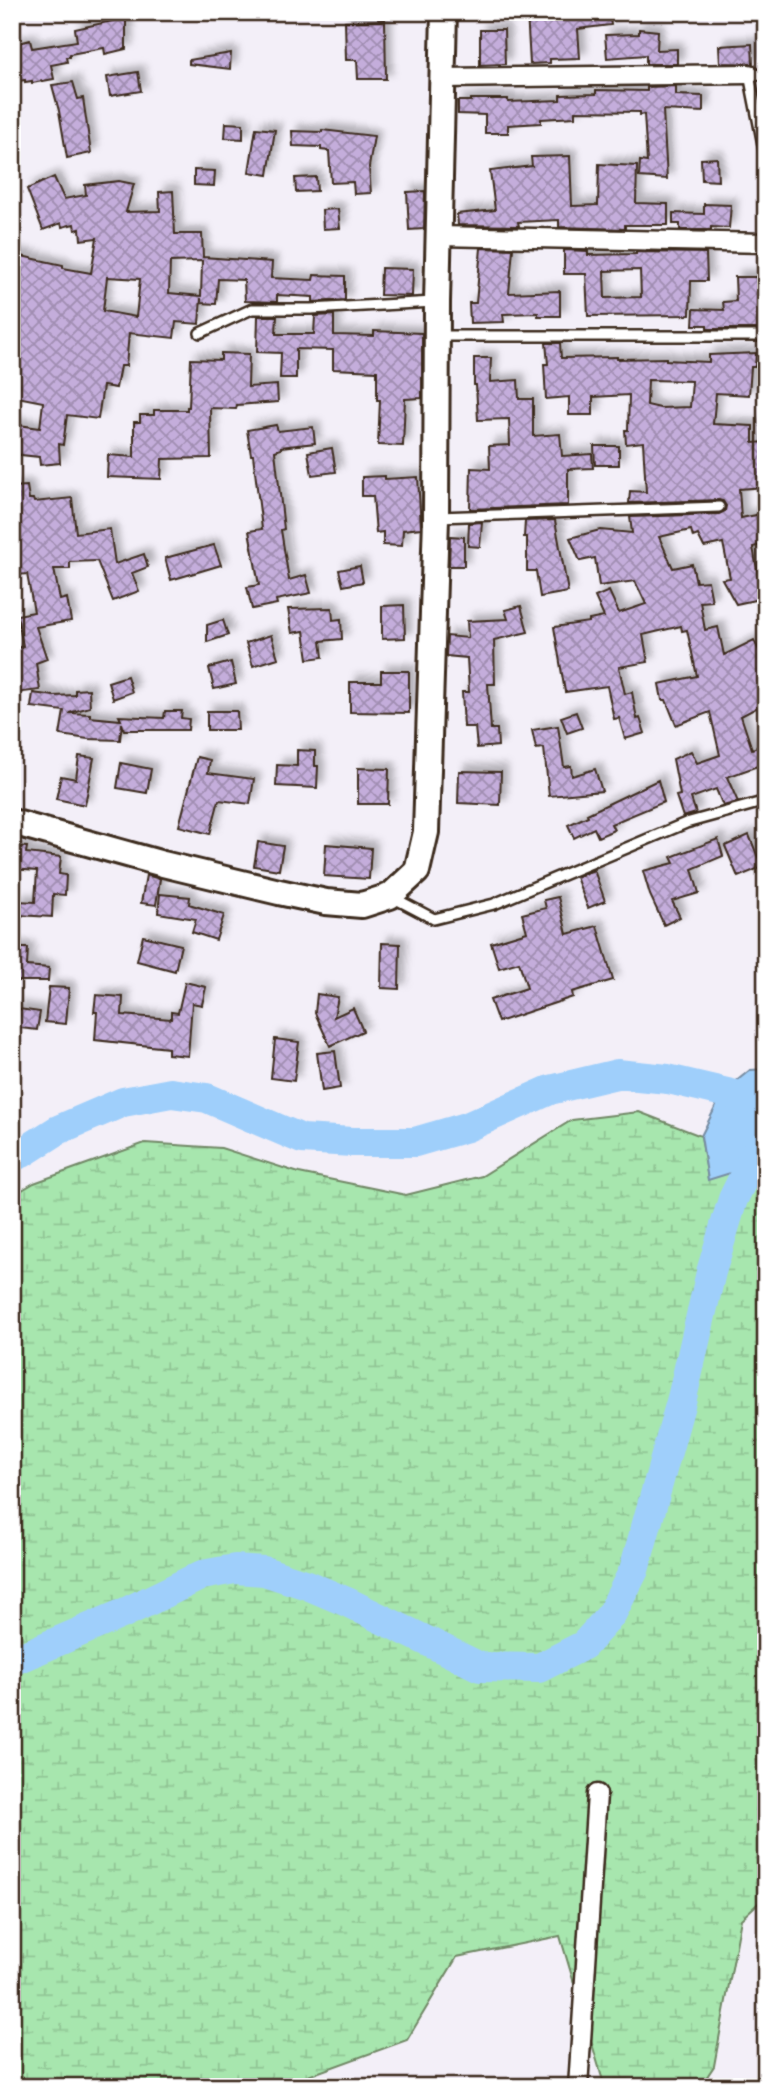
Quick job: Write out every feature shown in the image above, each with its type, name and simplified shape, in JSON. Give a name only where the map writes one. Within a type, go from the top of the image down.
[{"type":"street","points":[[12,822],[163,864],[326,902],[362,905],[390,896],[417,871],[426,832],[436,517],[444,12]]},
{"type":"street","points":[[443,78],[757,74]]},
{"type":"street","points":[[439,236],[766,243]]},
{"type":"street","points":[[578,2087],[597,1794]]},
{"type":"lane","points":[[757,74],[766,160]]},
{"type":"lane","points":[[200,333],[252,309],[311,309],[438,302]]},
{"type":"lane","points":[[437,335],[766,336]]},
{"type":"lane","points":[[436,517],[719,508]]},
{"type":"lane","points":[[390,896],[434,919],[494,904],[686,823],[766,801]]},
{"type":"green space","points":[[639,1112],[701,1136],[708,1179],[766,1162],[766,1896],[741,1919],[714,2066],[700,2087],[611,2087],[603,2081],[560,1936],[457,1957],[407,2040],[278,2087],[12,2087],[12,1196],[34,1183],[145,1143],[221,1148],[299,1173],[406,1195],[482,1176],[572,1120]]},
{"type":"water","points":[[766,1069],[766,1162],[708,1180],[701,1136],[723,1092],[750,1070]]},
{"type":"building","points":[[527,12],[609,12],[611,25],[578,29],[580,58],[550,59],[550,63],[530,64]]},
{"type":"building","points":[[126,18],[126,49],[105,54],[104,48],[70,54],[70,57],[66,57],[67,62],[51,65],[54,79],[32,83],[25,80],[12,82],[12,45],[30,40],[32,48],[77,41],[75,29]]},
{"type":"building","points":[[385,20],[386,79],[358,79],[357,60],[346,60],[345,21]]},
{"type":"building","points":[[639,29],[658,31],[657,50],[677,49],[677,64],[646,64],[646,55],[607,58],[605,35],[639,34]]},
{"type":"building","points":[[480,30],[504,30],[505,64],[480,65]]},
{"type":"building","points":[[752,44],[753,64],[720,63],[719,46]]},
{"type":"building","points":[[231,53],[230,69],[189,64],[189,60]]},
{"type":"building","points":[[138,72],[141,91],[110,96],[107,77]]},
{"type":"building","points":[[73,82],[78,99],[83,98],[91,153],[67,158],[52,85]]},
{"type":"building","points":[[676,86],[676,95],[703,96],[703,112],[663,110],[667,179],[639,177],[640,161],[647,162],[644,114],[640,115],[640,112],[575,111],[575,117],[508,125],[508,133],[485,133],[485,115],[458,114],[458,101],[471,99],[508,99],[508,102],[560,100],[560,95],[596,94],[596,90],[647,91],[647,87]]},
{"type":"building","points":[[226,123],[243,124],[243,139],[225,138]]},
{"type":"building","points":[[256,128],[275,130],[268,175],[249,172]]},
{"type":"building","points":[[322,130],[374,136],[369,167],[371,193],[354,194],[353,182],[331,183],[329,151],[321,150],[321,147],[293,146],[292,131]]},
{"type":"building","points":[[570,156],[572,206],[598,205],[599,164],[637,166],[636,203],[668,204],[668,225],[625,225],[625,229],[559,227],[559,220],[518,222],[519,226],[458,225],[457,214],[495,210],[490,171],[532,166],[531,157]]},
{"type":"building","points":[[717,158],[718,181],[702,180],[701,159]]},
{"type":"building","points":[[194,170],[215,171],[214,186],[194,185]]},
{"type":"building","points":[[54,177],[64,199],[86,195],[85,185],[119,181],[134,184],[126,212],[160,211],[159,192],[173,191],[175,234],[202,234],[203,257],[272,262],[271,278],[313,280],[314,275],[345,276],[345,300],[313,302],[313,297],[277,295],[277,302],[245,301],[244,280],[218,279],[216,304],[201,303],[201,298],[199,324],[176,322],[174,338],[129,333],[126,366],[120,366],[116,388],[103,386],[98,419],[67,415],[63,445],[59,444],[60,463],[40,465],[39,457],[12,454],[12,424],[40,428],[43,402],[12,396],[12,254],[91,273],[97,238],[81,240],[80,229],[75,230],[74,224],[62,227],[61,223],[43,230],[27,189]],"holes":[[[202,261],[201,296],[169,293],[170,262]],[[107,277],[140,279],[136,317],[103,311]]]},
{"type":"building","points":[[316,177],[317,191],[296,192],[295,178]]},
{"type":"building","points":[[425,191],[424,229],[409,230],[407,192]]},
{"type":"building","points":[[704,204],[731,205],[729,228],[680,230],[680,224],[673,224],[673,213],[704,214]]},
{"type":"building","points":[[338,209],[340,228],[323,229],[322,210]]},
{"type":"building","points":[[481,248],[513,249],[509,293],[560,291],[560,316],[538,316],[538,313],[503,314],[504,322],[470,323],[469,303],[476,303]]},
{"type":"building","points":[[564,250],[588,251],[588,255],[636,252],[706,253],[707,281],[691,281],[690,315],[588,316],[586,274],[564,274]],"holes":[[[640,270],[641,297],[605,298],[604,271]]]},
{"type":"building","points":[[381,268],[413,269],[412,296],[380,295]]},
{"type":"building","points":[[735,277],[762,277],[763,298],[766,298],[766,329],[707,329],[707,325],[693,325],[694,309],[724,310],[723,302],[736,301]]},
{"type":"building","points":[[334,315],[334,335],[374,336],[374,331],[422,333],[422,398],[405,399],[403,446],[378,445],[380,400],[377,400],[377,371],[333,369],[333,350],[296,349],[296,378],[280,378],[281,353],[257,352],[258,316],[277,316],[276,334],[314,334],[315,316]]},
{"type":"building","points":[[546,343],[560,343],[561,358],[666,358],[709,362],[709,355],[756,353],[755,367],[751,367],[749,395],[716,393],[713,424],[753,426],[753,443],[766,442],[766,487],[739,489],[741,518],[766,513],[766,544],[753,547],[764,598],[736,604],[722,579],[730,578],[723,543],[704,547],[698,535],[693,537],[691,530],[659,537],[673,568],[692,564],[696,582],[708,581],[712,601],[700,602],[705,630],[718,627],[724,655],[754,640],[766,665],[766,703],[741,716],[752,749],[766,744],[766,763],[727,777],[738,802],[723,806],[716,789],[691,798],[696,813],[683,817],[676,796],[680,795],[673,759],[691,751],[697,763],[720,755],[710,712],[676,725],[666,700],[662,700],[659,684],[697,676],[687,630],[682,631],[681,626],[643,635],[648,662],[619,667],[625,694],[632,692],[637,719],[640,718],[645,733],[625,739],[619,718],[614,719],[607,686],[565,692],[554,627],[604,617],[595,597],[609,591],[619,613],[646,604],[635,581],[599,586],[595,558],[580,561],[570,538],[600,530],[632,533],[630,517],[719,514],[725,511],[726,506],[719,500],[629,503],[630,491],[646,492],[643,442],[626,444],[629,395],[593,397],[593,415],[569,415],[569,397],[546,399],[544,364],[548,364]],"holes":[[[648,380],[692,381],[690,407],[660,408],[647,405]]]},
{"type":"building","points":[[221,353],[249,354],[248,387],[277,385],[278,402],[237,405],[236,409],[210,408],[211,458],[162,459],[161,479],[107,477],[108,455],[134,457],[134,422],[140,422],[140,415],[154,415],[154,410],[187,410],[191,359],[221,360]]},
{"type":"building","points":[[474,358],[491,358],[490,382],[518,380],[519,399],[533,399],[533,436],[560,434],[562,456],[592,454],[593,468],[568,469],[568,505],[470,509],[471,468],[490,469],[489,446],[510,445],[509,419],[478,420]]},
{"type":"building","points":[[276,425],[278,431],[313,427],[315,443],[281,447],[275,451],[284,529],[281,530],[289,580],[306,575],[311,593],[276,600],[277,604],[252,609],[247,587],[259,585],[249,531],[262,529],[253,455],[247,430]]},
{"type":"building","points":[[594,446],[619,446],[619,465],[595,465]]},
{"type":"building","points":[[332,448],[336,472],[312,475],[308,452]]},
{"type":"building","points":[[385,476],[385,479],[418,477],[421,528],[403,530],[402,546],[383,545],[383,532],[376,533],[373,496],[362,496],[362,477]]},
{"type":"building","points":[[27,486],[29,499],[34,502],[72,498],[76,533],[110,529],[115,564],[144,554],[148,567],[132,573],[139,591],[113,601],[97,561],[70,562],[70,569],[54,569],[60,600],[67,598],[71,621],[36,627],[47,659],[36,663],[40,690],[16,693],[12,650],[23,646],[17,615],[34,612],[27,574],[18,575],[13,487]]},
{"type":"building","points":[[555,520],[568,592],[540,597],[536,571],[527,571],[525,521]]},
{"type":"building","points":[[482,522],[480,547],[468,546],[469,523]]},
{"type":"building","points":[[450,536],[464,537],[464,566],[449,566]]},
{"type":"building","points":[[214,545],[221,565],[171,580],[165,558]]},
{"type":"building","points":[[360,566],[363,582],[343,586],[339,570]]},
{"type":"building","points":[[404,605],[405,638],[382,639],[382,606]]},
{"type":"building","points":[[521,606],[528,632],[494,640],[495,684],[488,684],[491,729],[497,729],[498,746],[477,748],[475,727],[464,727],[462,692],[469,692],[467,658],[446,656],[447,636],[468,638],[467,621],[508,619],[505,610]]},
{"type":"building","points":[[332,608],[333,620],[341,619],[342,639],[321,641],[323,657],[308,659],[304,631],[292,633],[288,609]]},
{"type":"building","points":[[223,620],[228,635],[207,642],[207,625]]},
{"type":"building","points":[[271,635],[278,658],[253,666],[246,643]]},
{"type":"building","points":[[231,662],[236,684],[214,689],[209,668]]},
{"type":"building","points":[[381,671],[409,671],[409,713],[350,712],[350,682],[381,682]]},
{"type":"building","points":[[127,676],[132,692],[113,699],[108,682]]},
{"type":"building","points":[[89,689],[90,707],[69,713],[121,720],[119,716],[164,718],[165,711],[182,711],[181,718],[189,719],[188,730],[124,730],[122,723],[120,740],[60,735],[64,711],[31,707],[33,693],[75,695],[75,690]]},
{"type":"building","points":[[207,711],[237,711],[238,730],[207,730]]},
{"type":"building","points":[[576,712],[582,728],[567,733],[561,717]]},
{"type":"building","points":[[558,726],[564,767],[571,766],[572,776],[595,769],[602,791],[549,796],[544,748],[536,749],[532,730]]},
{"type":"building","points":[[297,750],[315,751],[315,766],[318,766],[317,788],[276,786],[277,765],[297,766]]},
{"type":"building","points":[[79,756],[94,758],[85,805],[56,799],[61,776],[76,779]]},
{"type":"building","points":[[197,757],[210,760],[208,773],[254,779],[250,804],[219,800],[210,834],[179,826]]},
{"type":"building","points":[[121,763],[151,769],[147,793],[117,788]]},
{"type":"building","points":[[358,768],[389,769],[388,804],[358,804]]},
{"type":"building","points":[[459,771],[501,772],[500,805],[458,803]]},
{"type":"building","points":[[658,780],[664,802],[611,824],[614,830],[598,837],[594,828],[574,838],[568,825]]},
{"type":"building","points":[[749,835],[762,867],[738,877],[725,846]]},
{"type":"building","points":[[718,839],[723,856],[692,869],[699,893],[672,901],[680,917],[664,925],[650,895],[643,871],[674,863],[671,857]]},
{"type":"building","points":[[258,842],[283,846],[279,870],[254,866]]},
{"type":"building","points":[[326,844],[371,848],[369,879],[324,876]]},
{"type":"building","points":[[12,846],[27,847],[26,853],[61,857],[59,874],[66,875],[65,895],[53,894],[52,917],[17,915],[18,901],[35,902],[37,871],[12,869]]},
{"type":"building","points":[[594,870],[605,901],[588,908],[576,877]]},
{"type":"building","points":[[146,875],[160,879],[156,905],[141,903]]},
{"type":"building","points":[[160,894],[190,897],[189,904],[224,915],[216,940],[192,932],[196,919],[158,913]]},
{"type":"building","points":[[558,897],[567,934],[597,926],[613,980],[572,992],[573,997],[498,1022],[490,1000],[527,988],[519,962],[499,968],[491,943],[527,932],[522,914],[546,908],[544,900]]},
{"type":"building","points":[[143,936],[181,945],[175,971],[137,961]]},
{"type":"building","points":[[382,943],[400,944],[399,989],[381,988]]},
{"type":"building","points":[[12,948],[28,948],[27,966],[49,968],[48,981],[12,981]]},
{"type":"building","points":[[185,982],[206,987],[202,1005],[192,1003],[188,1056],[168,1054],[168,1048],[95,1040],[96,995],[123,997],[122,1015],[171,1019],[171,1012],[178,1013]]},
{"type":"building","points":[[49,987],[69,988],[66,1024],[45,1022]]},
{"type":"building","points":[[317,994],[338,997],[334,1017],[353,1008],[363,1031],[330,1046],[315,1013]]},
{"type":"building","points":[[12,1008],[40,1012],[37,1030],[12,1027]]},
{"type":"building","points":[[275,1039],[299,1042],[294,1081],[271,1078]]},
{"type":"building","points":[[335,1051],[340,1088],[322,1091],[317,1053]]},
{"type":"waterway","points":[[12,1157],[58,1130],[123,1102],[171,1093],[207,1098],[302,1139],[353,1142],[415,1142],[467,1127],[550,1090],[617,1074],[668,1079],[766,1102]]},
{"type":"waterway","points":[[12,1661],[122,1614],[202,1575],[235,1569],[264,1571],[307,1585],[480,1667],[539,1668],[584,1645],[611,1615],[634,1570],[682,1398],[711,1272],[733,1199],[766,1132]]}]
